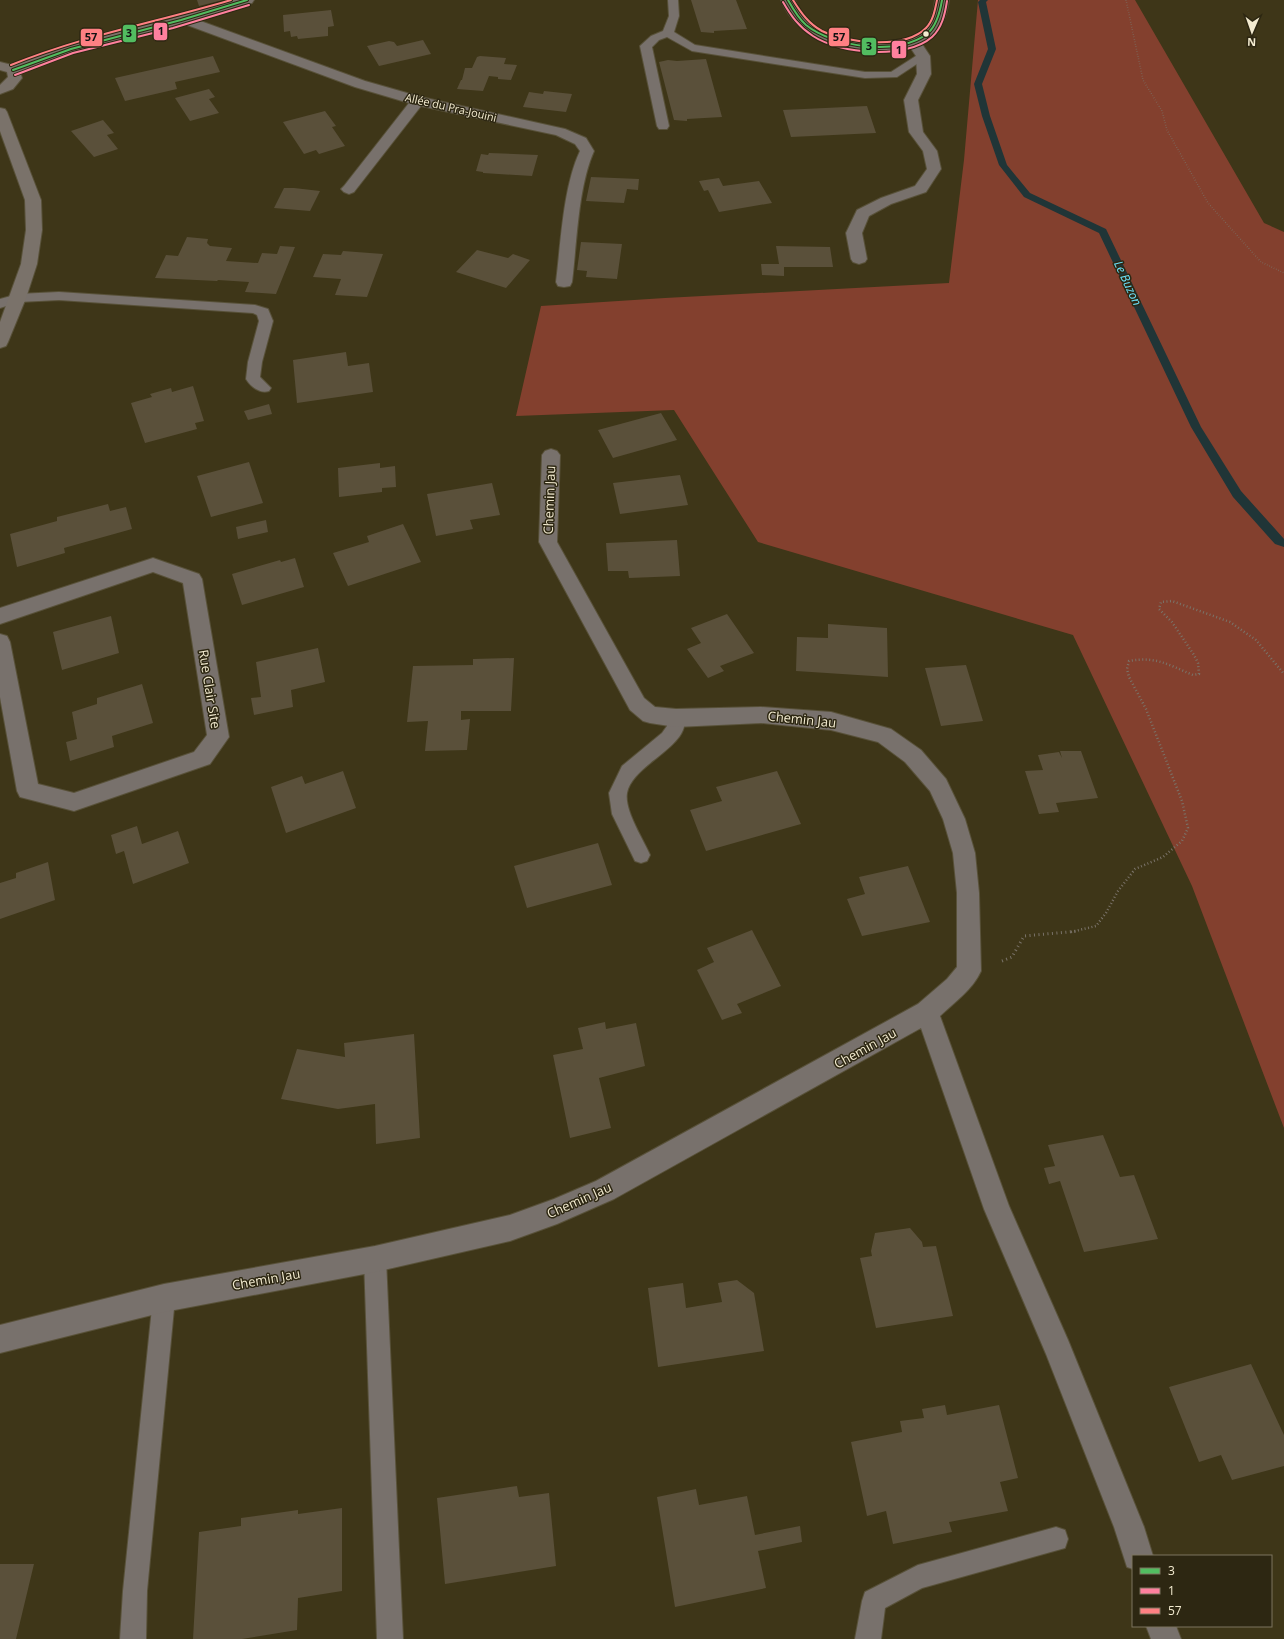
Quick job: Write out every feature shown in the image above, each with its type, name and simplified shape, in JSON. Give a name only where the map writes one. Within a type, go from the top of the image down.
[{"type":"main road","points":[[0,90],[13,82],[15,78],[6,68],[66,48],[184,19],[247,0]]},
{"type":"main road","points":[[788,0],[795,14],[802,23],[814,31],[841,43],[876,46],[896,45],[913,41],[926,34],[938,20],[942,0]]},
{"type":"main road","points":[[0,112],[33,200],[34,230],[28,264],[18,298],[0,342]]},
{"type":"street","name":"Allée du Pra-Jouini","points":[[184,19],[360,84],[418,101],[560,132],[581,141],[587,151],[582,162],[576,186],[564,282]]},
{"type":"street","points":[[859,259],[854,233],[862,213],[886,201],[920,189],[934,170],[930,151],[916,132],[911,100],[924,74],[923,56],[913,41]]},
{"type":"street","points":[[349,189],[418,101]]},
{"type":"street","name":"Chemin Jau","points":[[0,1339],[164,1298],[375,1259],[510,1228],[571,1205],[605,1190],[928,1012],[955,987],[969,971],[968,893],[964,853],[954,819],[938,785],[913,756],[884,735],[831,721],[761,715],[676,718],[650,715],[637,704],[548,542],[551,455]]},
{"type":"street","name":"Rue Clair Site","points":[[0,642],[28,791],[74,802],[202,758],[218,736],[192,579],[153,565],[1,619]]},
{"type":"street","points":[[928,1012],[956,1096],[997,1208],[1058,1350],[1129,1527],[1138,1555]]},
{"type":"street","points":[[1162,1627],[1166,1639]]},
{"type":"lane","points":[[663,126],[646,46],[655,38],[668,33],[674,16],[673,0]]},
{"type":"lane","points":[[668,33],[692,48],[865,74],[892,75],[923,56]]},
{"type":"lane","points":[[0,304],[18,298],[59,296],[254,309],[263,312],[266,321],[255,362],[253,379],[264,388]]},
{"type":"lane","points":[[641,855],[621,814],[618,794],[628,771],[668,738],[676,728],[676,718]]},
{"type":"lane","points":[[375,1259],[390,1639]]},
{"type":"lane","points":[[133,1639],[135,1591],[164,1298]]},
{"type":"lane","points":[[868,1639],[874,1601],[918,1577],[1056,1539]]},
{"type":"path","points":[[1126,0],[1143,80],[1162,111],[1167,130],[1200,190],[1208,202],[1261,262],[1284,273]]},
{"type":"path","points":[[969,971],[991,966],[1012,957],[1024,936],[1078,930],[1096,926],[1106,913],[1118,891],[1135,869],[1163,857],[1182,841],[1188,828],[1182,801],[1146,710],[1129,677],[1127,669],[1129,661],[1158,660],[1193,675],[1199,674],[1200,666],[1197,658],[1183,640],[1172,622],[1163,615],[1159,609],[1160,602],[1172,600],[1230,622],[1256,640],[1284,674]]},
{"type":"shaded area","points":[[978,0],[1135,0],[1264,223],[1284,232],[1284,1128],[1192,886],[1073,635],[758,542],[674,410],[516,416],[541,306],[949,283],[964,160]]},
{"type":"building","points":[[197,0],[223,0],[199,6]]},
{"type":"building","points":[[691,0],[736,0],[747,29],[714,31],[714,33],[701,32]]},
{"type":"building","points":[[331,10],[334,26],[328,27],[328,36],[298,39],[297,36],[291,37],[290,31],[284,32],[283,15]]},
{"type":"building","points":[[423,40],[431,54],[379,66],[367,46],[389,41],[394,42],[397,46]]},
{"type":"building","points":[[213,56],[220,72],[175,82],[177,89],[125,101],[115,78]]},
{"type":"building","points":[[477,57],[506,58],[504,64],[517,65],[511,80],[498,79],[498,77],[489,76],[483,91],[457,89],[462,80],[465,68],[472,68]]},
{"type":"building","points":[[706,59],[722,117],[687,119],[687,121],[674,120],[659,62],[668,60],[677,61]]},
{"type":"building","points":[[209,89],[215,97],[209,99],[219,113],[190,121],[175,98]]},
{"type":"building","points":[[544,91],[572,94],[566,112],[523,107],[529,92],[543,94]]},
{"type":"building","points":[[867,106],[876,133],[791,137],[783,110]]},
{"type":"building","points":[[325,111],[336,126],[332,127],[345,146],[319,154],[316,150],[304,154],[283,122]]},
{"type":"building","points":[[103,120],[114,133],[107,135],[118,149],[94,157],[71,131]]},
{"type":"building","points":[[489,153],[538,155],[532,176],[483,173],[476,171],[481,154],[488,155]]},
{"type":"building","points":[[591,177],[639,179],[638,190],[627,189],[624,203],[586,201]]},
{"type":"building","points":[[719,178],[723,186],[759,181],[772,203],[719,212],[708,190],[704,191],[699,181]]},
{"type":"building","points":[[284,188],[320,191],[310,211],[274,208]]},
{"type":"building","points":[[187,237],[208,239],[207,243],[210,246],[232,248],[226,261],[258,263],[262,253],[277,254],[280,246],[295,247],[276,294],[245,292],[249,282],[155,278],[166,255],[178,256]]},
{"type":"building","points":[[581,242],[622,244],[617,279],[586,277],[587,271],[577,270]]},
{"type":"building","points":[[776,246],[830,247],[833,267],[784,267],[784,276],[762,275],[761,264],[779,264]]},
{"type":"building","points":[[477,250],[508,258],[513,254],[530,260],[506,288],[456,272]]},
{"type":"building","points":[[343,251],[383,254],[367,297],[335,295],[341,279],[313,277],[323,254],[341,255]]},
{"type":"building","points":[[346,352],[348,366],[369,363],[373,392],[297,403],[293,360]]},
{"type":"building","points":[[193,386],[204,421],[195,423],[197,429],[145,443],[131,403],[152,397],[150,394],[171,388],[172,392]]},
{"type":"building","points":[[269,404],[272,414],[248,420],[244,411]]},
{"type":"building","points":[[661,413],[677,440],[613,458],[598,430]]},
{"type":"building","points":[[249,462],[263,503],[211,517],[197,476]]},
{"type":"building","points":[[380,463],[380,468],[395,466],[396,487],[382,488],[382,492],[339,497],[338,468]]},
{"type":"building","points":[[680,475],[688,505],[620,514],[613,483]]},
{"type":"building","points":[[492,483],[500,515],[470,520],[473,529],[436,536],[427,494]]},
{"type":"building","points":[[108,504],[110,511],[126,507],[132,529],[64,548],[65,553],[17,567],[10,534],[57,521],[57,517]]},
{"type":"building","points":[[266,520],[268,532],[238,539],[236,527]]},
{"type":"building","points":[[403,524],[421,562],[348,586],[333,553],[369,542],[367,536]]},
{"type":"building","points":[[677,540],[680,576],[629,578],[628,571],[608,571],[606,543]]},
{"type":"building","points":[[295,558],[304,587],[242,605],[232,574],[280,560],[281,562]]},
{"type":"building","points":[[727,614],[754,653],[720,666],[724,671],[708,678],[687,649],[701,643],[691,628]]},
{"type":"building","points":[[111,616],[119,653],[62,670],[53,632]]},
{"type":"building","points":[[828,624],[887,628],[888,677],[796,671],[797,637],[828,638]]},
{"type":"building","points":[[318,648],[325,682],[291,690],[293,707],[254,715],[251,698],[261,697],[256,662]]},
{"type":"building","points":[[514,658],[511,711],[461,711],[461,720],[470,719],[467,750],[425,751],[428,721],[407,722],[413,666],[473,665],[473,659]]},
{"type":"building","points":[[966,665],[983,721],[941,726],[925,668]]},
{"type":"building","points":[[142,684],[153,723],[112,736],[114,747],[70,761],[66,742],[77,739],[72,712],[97,704],[97,698]]},
{"type":"building","points":[[1060,751],[1081,751],[1098,798],[1056,803],[1059,812],[1039,814],[1025,771],[1043,770],[1038,755],[1059,752],[1062,758]]},
{"type":"building","points":[[343,771],[356,808],[286,833],[271,787],[302,776],[305,784]]},
{"type":"building","points":[[777,771],[801,824],[706,851],[690,810],[722,801],[716,787]]},
{"type":"building","points":[[137,826],[142,844],[178,831],[189,863],[133,884],[124,851],[116,854],[111,835]]},
{"type":"building","points":[[598,843],[612,885],[527,908],[514,866]]},
{"type":"building","points":[[48,862],[55,900],[0,919],[0,883],[16,878],[16,873]]},
{"type":"building","points":[[908,866],[930,922],[862,936],[847,899],[865,894],[859,877]]},
{"type":"building","points":[[752,930],[781,986],[737,1004],[742,1013],[722,1020],[697,970],[714,962],[707,948]]},
{"type":"building","points":[[605,1022],[606,1029],[636,1023],[645,1066],[599,1078],[611,1128],[570,1138],[553,1055],[583,1049],[578,1028]]},
{"type":"building","points":[[414,1034],[420,1138],[376,1144],[375,1104],[338,1109],[281,1099],[297,1049],[345,1057],[344,1043]]},
{"type":"building","points":[[1103,1135],[1120,1177],[1134,1175],[1158,1239],[1084,1252],[1060,1181],[1049,1184],[1044,1168],[1055,1166],[1048,1145]]},
{"type":"building","points":[[910,1228],[922,1242],[923,1247],[936,1246],[953,1316],[876,1328],[860,1258],[872,1256],[871,1251],[875,1233]]},
{"type":"building","points":[[737,1280],[754,1293],[764,1351],[658,1367],[648,1288],[683,1283],[686,1308],[722,1302],[718,1283]]},
{"type":"building","points":[[1251,1364],[1284,1435],[1284,1466],[1232,1480],[1221,1455],[1199,1462],[1169,1387]]},
{"type":"building","points":[[945,1405],[947,1415],[999,1405],[1018,1478],[1000,1482],[1008,1511],[949,1522],[952,1532],[893,1544],[886,1511],[867,1516],[851,1442],[902,1432],[900,1421],[924,1418],[922,1409]]},
{"type":"building","points":[[517,1486],[519,1497],[549,1493],[556,1566],[445,1584],[437,1498]]},
{"type":"building","points":[[696,1489],[699,1505],[747,1496],[755,1535],[800,1526],[802,1542],[758,1551],[766,1588],[675,1607],[657,1497]]},
{"type":"building","points":[[342,1508],[342,1591],[298,1598],[297,1630],[242,1639],[193,1639],[199,1532],[241,1526],[241,1518],[298,1510],[298,1514]]},
{"type":"building","points":[[0,1564],[34,1564],[16,1639],[0,1639]]},
{"type":"waterway","name":"Le Buzon","points":[[984,0],[982,2],[992,49],[978,84],[986,116],[1003,165],[1027,195],[1103,231],[1196,427],[1237,494],[1279,541],[1284,543]]},
{"type":"transit line","name":"57","points":[[11,65],[38,54],[92,37],[231,0]]},
{"type":"transit line","name":"3","points":[[13,70],[71,49],[181,20],[247,0]]},
{"type":"transit line","name":"3","points":[[788,0],[795,13],[805,24],[817,33],[845,43],[875,47],[890,46],[915,41],[924,36],[931,30],[936,22],[942,0]]},
{"type":"transit line","name":"57","points":[[793,0],[800,13],[810,23],[822,30],[849,40],[878,42],[892,41],[914,36],[922,31],[932,19],[937,0]]},
{"type":"transit line","name":"1","points":[[783,2],[791,16],[801,28],[814,37],[828,44],[844,48],[876,52],[907,48],[928,40],[938,29],[947,1]]},
{"type":"transit line","name":"1","points":[[15,75],[73,53],[173,28],[249,5]]}]
